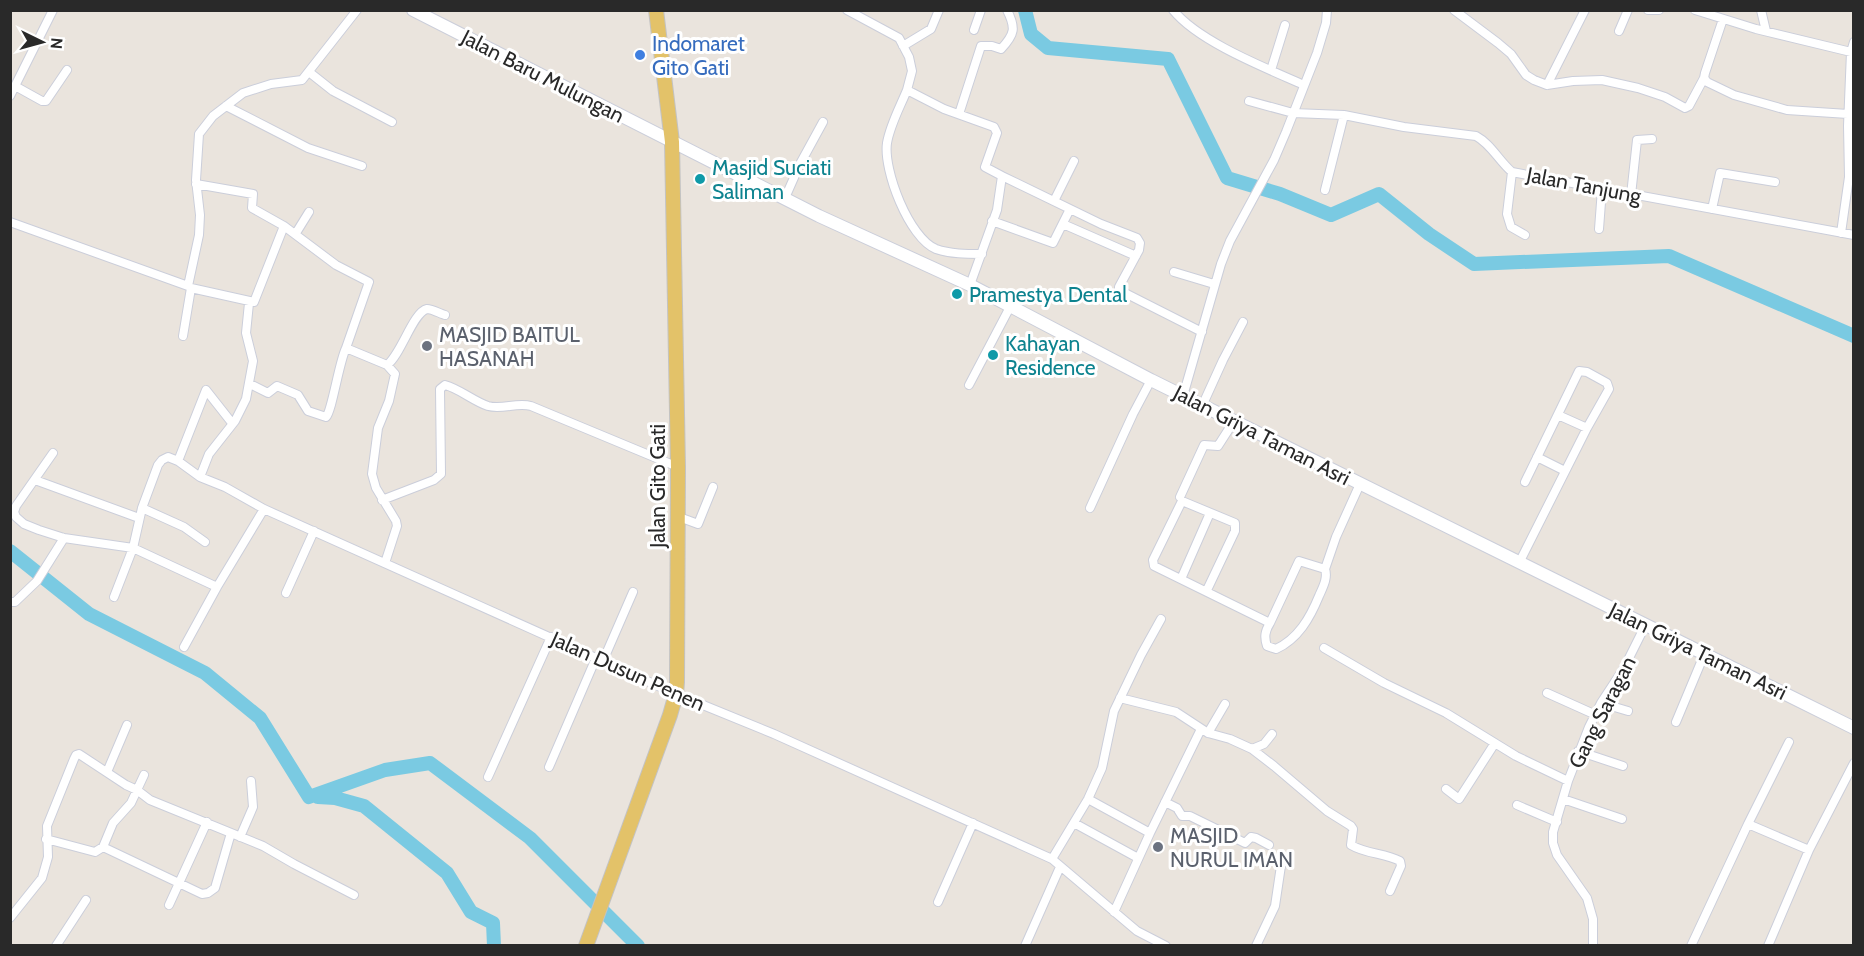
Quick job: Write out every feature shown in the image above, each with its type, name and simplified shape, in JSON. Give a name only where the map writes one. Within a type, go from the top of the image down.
[{"type":"main road","name":"Jalan Gito Gati","points":[[586,945],[676,694],[679,517],[672,142],[656,10]]},
{"type":"street","points":[[10,96],[53,10]]},
{"type":"street","points":[[183,336],[199,235],[200,215],[196,184],[199,134],[213,116],[243,93],[271,84],[302,80],[357,10]]},
{"type":"street","name":"Jalan Baru Mulungan","points":[[413,10],[672,142]]},
{"type":"street","points":[[847,10],[899,38],[909,57],[912,72],[887,140],[888,166],[894,190],[918,232],[933,248],[982,254]]},
{"type":"street","points":[[903,46],[931,29],[939,10]]},
{"type":"street","points":[[974,30],[981,10]]},
{"type":"street","points":[[959,114],[981,46],[1001,49],[1013,32],[1014,24],[1006,10]]},
{"type":"street","points":[[1173,10],[1182,22],[1225,48],[1304,85]]},
{"type":"street","points":[[1184,396],[1215,284],[1230,242],[1274,160],[1317,53],[1326,23],[1327,10]]},
{"type":"street","points":[[1454,10],[1511,54],[1526,75],[1547,85],[1602,80],[1665,97],[1685,108],[1689,106],[1704,78],[1723,19]]},
{"type":"street","points":[[1547,85],[1585,10]]},
{"type":"street","points":[[1618,32],[1628,10]]},
{"type":"street","points":[[1648,10],[1659,10]]},
{"type":"street","points":[[1695,10],[1766,31],[1851,52]]},
{"type":"street","points":[[1761,10],[1766,31]]},
{"type":"street","points":[[1271,70],[1285,26]]},
{"type":"street","points":[[1841,233],[1849,177],[1848,114],[1851,52],[1854,42]]},
{"type":"street","points":[[15,86],[46,101],[67,70]]},
{"type":"street","points":[[309,72],[333,91],[392,122]]},
{"type":"street","points":[[1704,78],[1707,82],[1734,95],[1787,110],[1848,114]]},
{"type":"street","points":[[907,90],[944,109],[994,128],[997,132],[985,167],[1070,209],[1137,238],[1140,243],[1136,256],[1119,290],[1203,333]]},
{"type":"street","name":"Jalan Tanjung","points":[[1249,100],[1293,113],[1344,115],[1404,127],[1476,136],[1484,140],[1512,172],[1854,235]]},
{"type":"street","points":[[226,106],[308,148],[362,166]]},
{"type":"street","points":[[1325,190],[1344,115]]},
{"type":"street","points":[[784,198],[823,122]]},
{"type":"street","points":[[1631,195],[1637,140],[1652,139]]},
{"type":"street","name":"Jalan Griya Taman Asri","points":[[672,142],[784,198],[970,285],[1151,380],[1646,624],[1704,656],[1854,728]]},
{"type":"street","points":[[1054,201],[1074,161]]},
{"type":"street","points":[[1512,172],[1507,214],[1511,227],[1525,235]]},
{"type":"street","points":[[1712,209],[1720,173],[1775,182]]},
{"type":"street","points":[[970,285],[997,210],[1002,176]]},
{"type":"street","points":[[196,184],[253,194],[252,208],[296,233],[336,265],[369,282],[346,348],[326,417],[308,411],[296,394],[277,386],[268,393],[250,384]]},
{"type":"street","points":[[1599,229],[1602,189]]},
{"type":"street","points":[[992,221],[1051,244],[1054,243],[1070,209]]},
{"type":"street","points":[[296,233],[309,212]]},
{"type":"street","points":[[10,222],[189,287],[249,303],[256,299],[284,226]]},
{"type":"street","points":[[1063,224],[1136,256]]},
{"type":"street","points":[[1174,272],[1215,284]]},
{"type":"street","points":[[200,477],[209,454],[236,419],[250,384],[253,361],[246,333],[249,303]]},
{"type":"street","points":[[969,385],[1010,307]]},
{"type":"street","points":[[387,365],[395,357],[411,327],[424,311],[429,310],[445,315]]},
{"type":"street","points":[[1203,404],[1244,322]]},
{"type":"street","points":[[346,348],[387,365],[393,370],[395,377],[378,428],[372,474],[374,484],[394,516],[397,526],[385,563]]},
{"type":"street","points":[[1519,563],[1609,389],[1607,383],[1579,370],[1525,482]]},
{"type":"street","points":[[1090,508],[1151,380]]},
{"type":"street","points":[[382,500],[434,480],[441,474],[440,389],[445,385],[487,406],[524,404],[531,406],[678,467]]},
{"type":"street","points":[[114,597],[133,548],[142,508],[162,460],[168,457],[178,461],[206,390],[236,419]]},
{"type":"street","points":[[1558,415],[1587,428]]},
{"type":"street","points":[[1180,497],[1204,445],[1218,446],[1234,421]]},
{"type":"street","points":[[53,453],[16,506],[14,512],[16,517],[24,524],[64,538],[133,548],[217,587]]},
{"type":"street","points":[[1537,457],[1565,471]]},
{"type":"street","name":"Jalan Dusun Penen","points":[[178,461],[200,477],[225,487],[264,509],[676,694],[774,734],[1052,859],[1137,931],[1166,945]]},
{"type":"street","points":[[35,480],[140,518]]},
{"type":"street","points":[[1325,569],[1299,561],[1266,629],[1264,638],[1267,646],[1276,649],[1284,646],[1297,635],[1312,615],[1327,575],[1325,569],[1336,537],[1360,484]]},
{"type":"street","points":[[679,517],[698,524],[713,488]]},
{"type":"street","points":[[1207,591],[1236,528],[1235,523],[1182,501],[1153,563],[1157,568],[1270,622]]},
{"type":"street","points":[[142,508],[184,527],[205,542]]},
{"type":"street","points":[[183,647],[264,509]]},
{"type":"street","points":[[1181,579],[1210,513]]},
{"type":"street","points":[[286,593],[314,531]]},
{"type":"street","points":[[10,602],[15,602],[37,581],[64,538]]},
{"type":"street","points":[[549,767],[633,592]]},
{"type":"street","points":[[1052,859],[1088,799],[1106,758],[1110,725],[1120,698],[1161,619]]},
{"type":"street","name":"Gang Saragan","points":[[1593,945],[1593,919],[1587,898],[1557,855],[1553,843],[1553,832],[1578,752],[1601,703],[1624,668],[1646,624]]},
{"type":"street","points":[[488,777],[552,637]]},
{"type":"street","points":[[1324,648],[1384,683],[1446,713],[1516,756],[1568,780]]},
{"type":"street","points":[[1676,722],[1704,656]]},
{"type":"street","points":[[1547,693],[1596,715]]},
{"type":"street","points":[[1120,698],[1176,712],[1190,719],[1205,731],[1252,749],[1327,811],[1351,826],[1353,829],[1351,845],[1400,861],[1401,866],[1390,891]]},
{"type":"street","points":[[1601,703],[1628,711]]},
{"type":"street","points":[[1114,912],[1149,832],[1165,802],[1205,731],[1225,704]]},
{"type":"street","points":[[107,772],[127,725]]},
{"type":"street","points":[[1252,749],[1264,744],[1272,734]]},
{"type":"street","points":[[1691,945],[1789,742]]},
{"type":"street","points":[[1446,789],[1460,799],[1496,743]]},
{"type":"street","points":[[1578,752],[1623,766]]},
{"type":"street","points":[[10,918],[42,878],[48,857],[47,826],[76,755],[79,753],[150,800],[263,846],[354,895]]},
{"type":"street","points":[[1768,945],[1809,850],[1854,764]]},
{"type":"street","points":[[46,839],[95,852],[104,847],[113,823],[131,803],[144,775]]},
{"type":"street","points":[[240,837],[253,807],[251,782]]},
{"type":"street","points":[[1088,799],[1149,832]]},
{"type":"street","points":[[1563,799],[1622,819]]},
{"type":"street","points":[[1165,802],[1177,808],[1182,816],[1190,816],[1245,843],[1251,837],[1269,846]]},
{"type":"street","points":[[1517,805],[1557,822]]},
{"type":"street","points":[[169,905],[207,822]]},
{"type":"street","points":[[938,902],[974,823]]},
{"type":"street","points":[[1074,823],[1138,858]]},
{"type":"street","points":[[1748,824],[1809,850]]},
{"type":"street","points":[[104,847],[202,894],[212,891],[231,833]]},
{"type":"street","points":[[1256,945],[1275,906],[1282,859]]},
{"type":"street","points":[[1025,945],[1060,867]]},
{"type":"street","points":[[56,945],[86,900]]},
{"type":"waterway","points":[[1025,10],[1031,34],[1048,48],[1168,59],[1227,178],[1280,194],[1331,215],[1379,194],[1429,234],[1474,264],[1669,256],[1854,336]]},
{"type":"waterway","points":[[10,551],[89,614],[205,673],[260,718],[309,797],[385,770],[430,763],[530,838],[638,946]]},
{"type":"waterway","points":[[318,797],[335,798],[364,806],[447,873],[471,912],[493,923],[494,946]]},
{"type":"place","name":"Indomaret Gito Gati","points":[[640,55]]},
{"type":"place","name":"Masjid Suciati Saliman","points":[[700,179]]},
{"type":"place","name":"Pramestya Dental","points":[[957,294]]},
{"type":"place","name":"MASJID BAITUL HASANAH","points":[[427,346]]},
{"type":"place","name":"Kahayan Residence","points":[[993,355]]},
{"type":"place","name":"MASJID NURUL IMAN","points":[[1158,847]]}]
